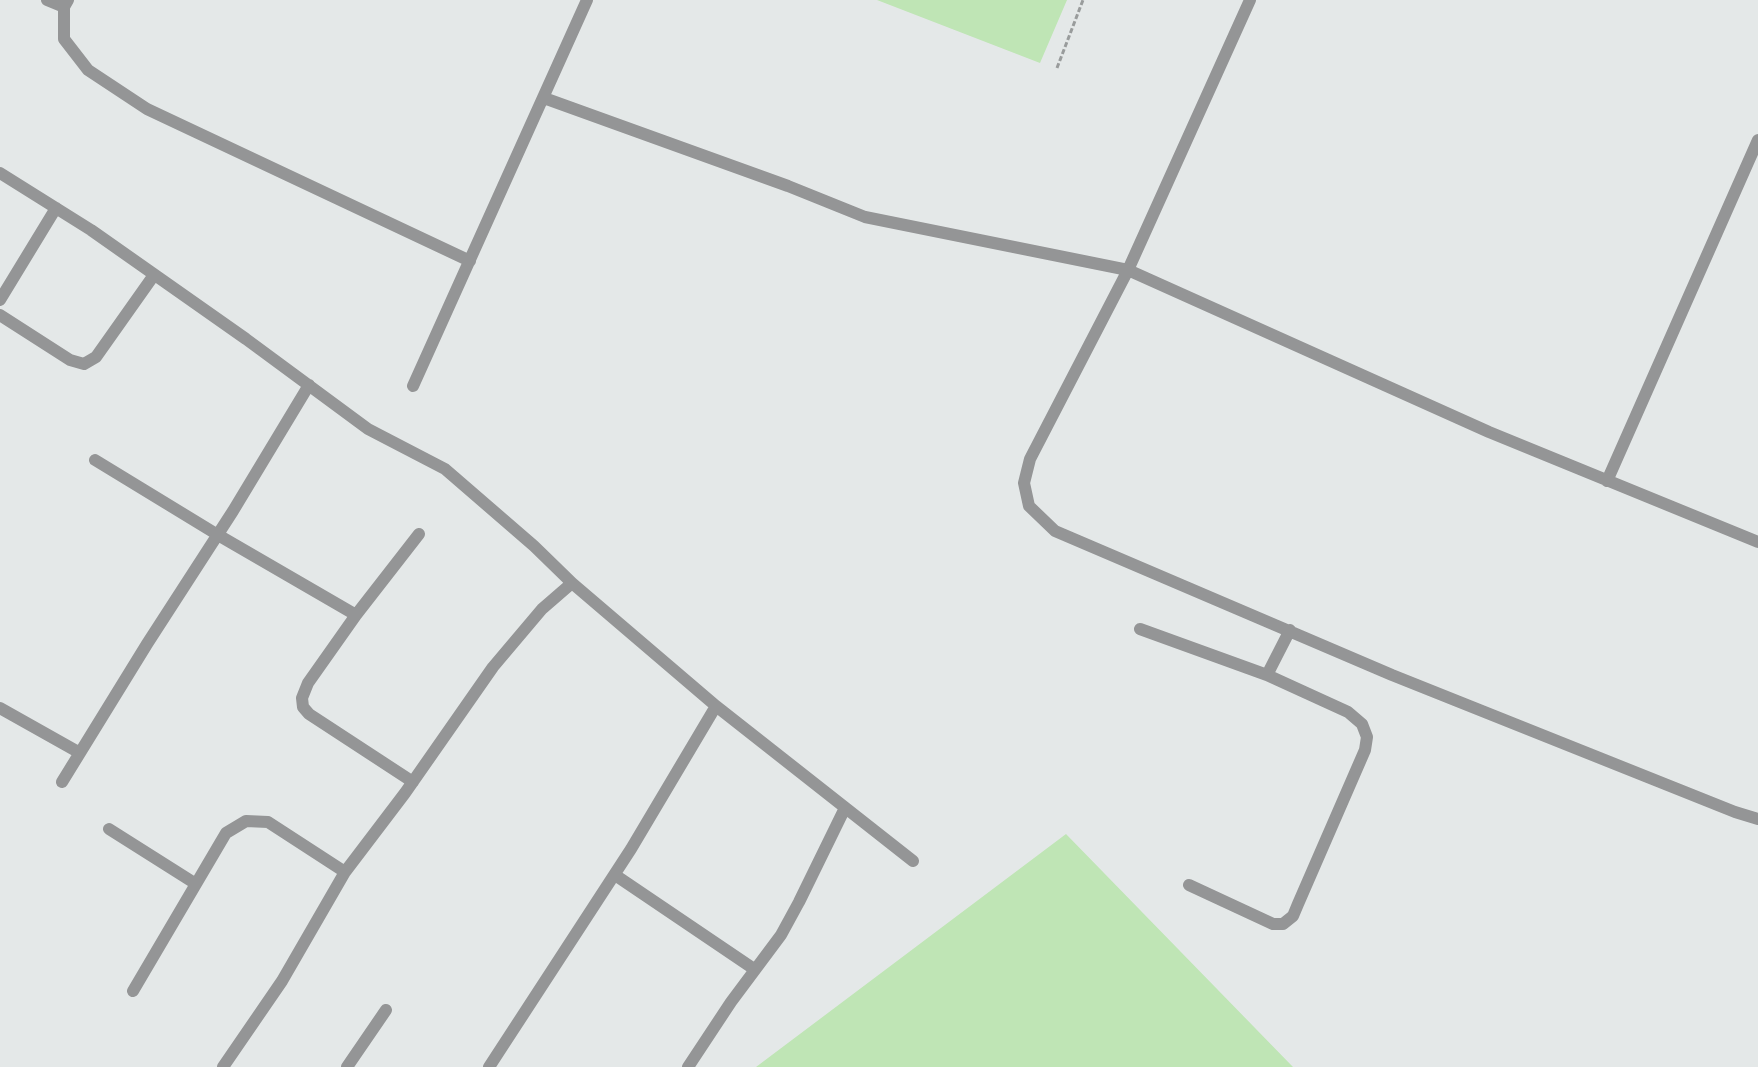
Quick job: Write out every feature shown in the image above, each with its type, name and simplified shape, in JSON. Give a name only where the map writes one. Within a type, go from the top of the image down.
[{"type":"street","points":[[47,0],[66,4],[64,39],[88,70],[148,109],[470,261]]},
{"type":"street","points":[[413,386],[587,0]]},
{"type":"street","points":[[1250,0],[1128,270],[1030,459],[1024,484],[1029,506],[1055,531],[1392,675],[1736,812],[1758,819]]},
{"type":"street","points":[[544,98],[788,186],[865,217],[1128,270],[1488,432],[1758,542]]},
{"type":"street","points":[[1607,480],[1758,140]]},
{"type":"street","points":[[0,173],[91,230],[368,428],[445,469],[534,546],[572,583],[716,706],[913,861]]},
{"type":"street","points":[[0,300],[56,208]]},
{"type":"street","points":[[0,315],[70,360],[84,364],[96,357],[154,275]]},
{"type":"street","points":[[62,782],[147,644],[218,535],[309,385]]},
{"type":"street","points":[[95,460],[218,535],[356,615]]},
{"type":"street","points":[[413,782],[310,714],[303,707],[302,698],[308,683],[356,615],[419,534]]},
{"type":"street","points":[[223,1067],[282,981],[345,872],[413,782],[493,667],[542,609],[572,583]]},
{"type":"street","points":[[1140,629],[1267,675],[1348,712],[1362,724],[1367,737],[1365,750],[1293,916],[1283,924],[1273,924],[1189,885]]},
{"type":"street","points":[[1267,675],[1290,630]]},
{"type":"street","points":[[489,1067],[615,875],[716,706]]},
{"type":"street","points":[[0,708],[80,753]]},
{"type":"street","points":[[688,1067],[731,1002],[781,935],[800,902],[845,808]]},
{"type":"street","points":[[133,991],[226,833],[246,821],[268,822],[345,872]]},
{"type":"street","points":[[109,829],[196,884]]},
{"type":"street","points":[[615,875],[754,970]]},
{"type":"street","points":[[348,1067],[386,1010]]},
{"type":"path","points":[[1057,68],[1083,0]]},
{"type":"green space","points":[[877,0],[1067,0],[1040,63]]},
{"type":"green space","points":[[1066,834],[1293,1067],[756,1067]]}]
